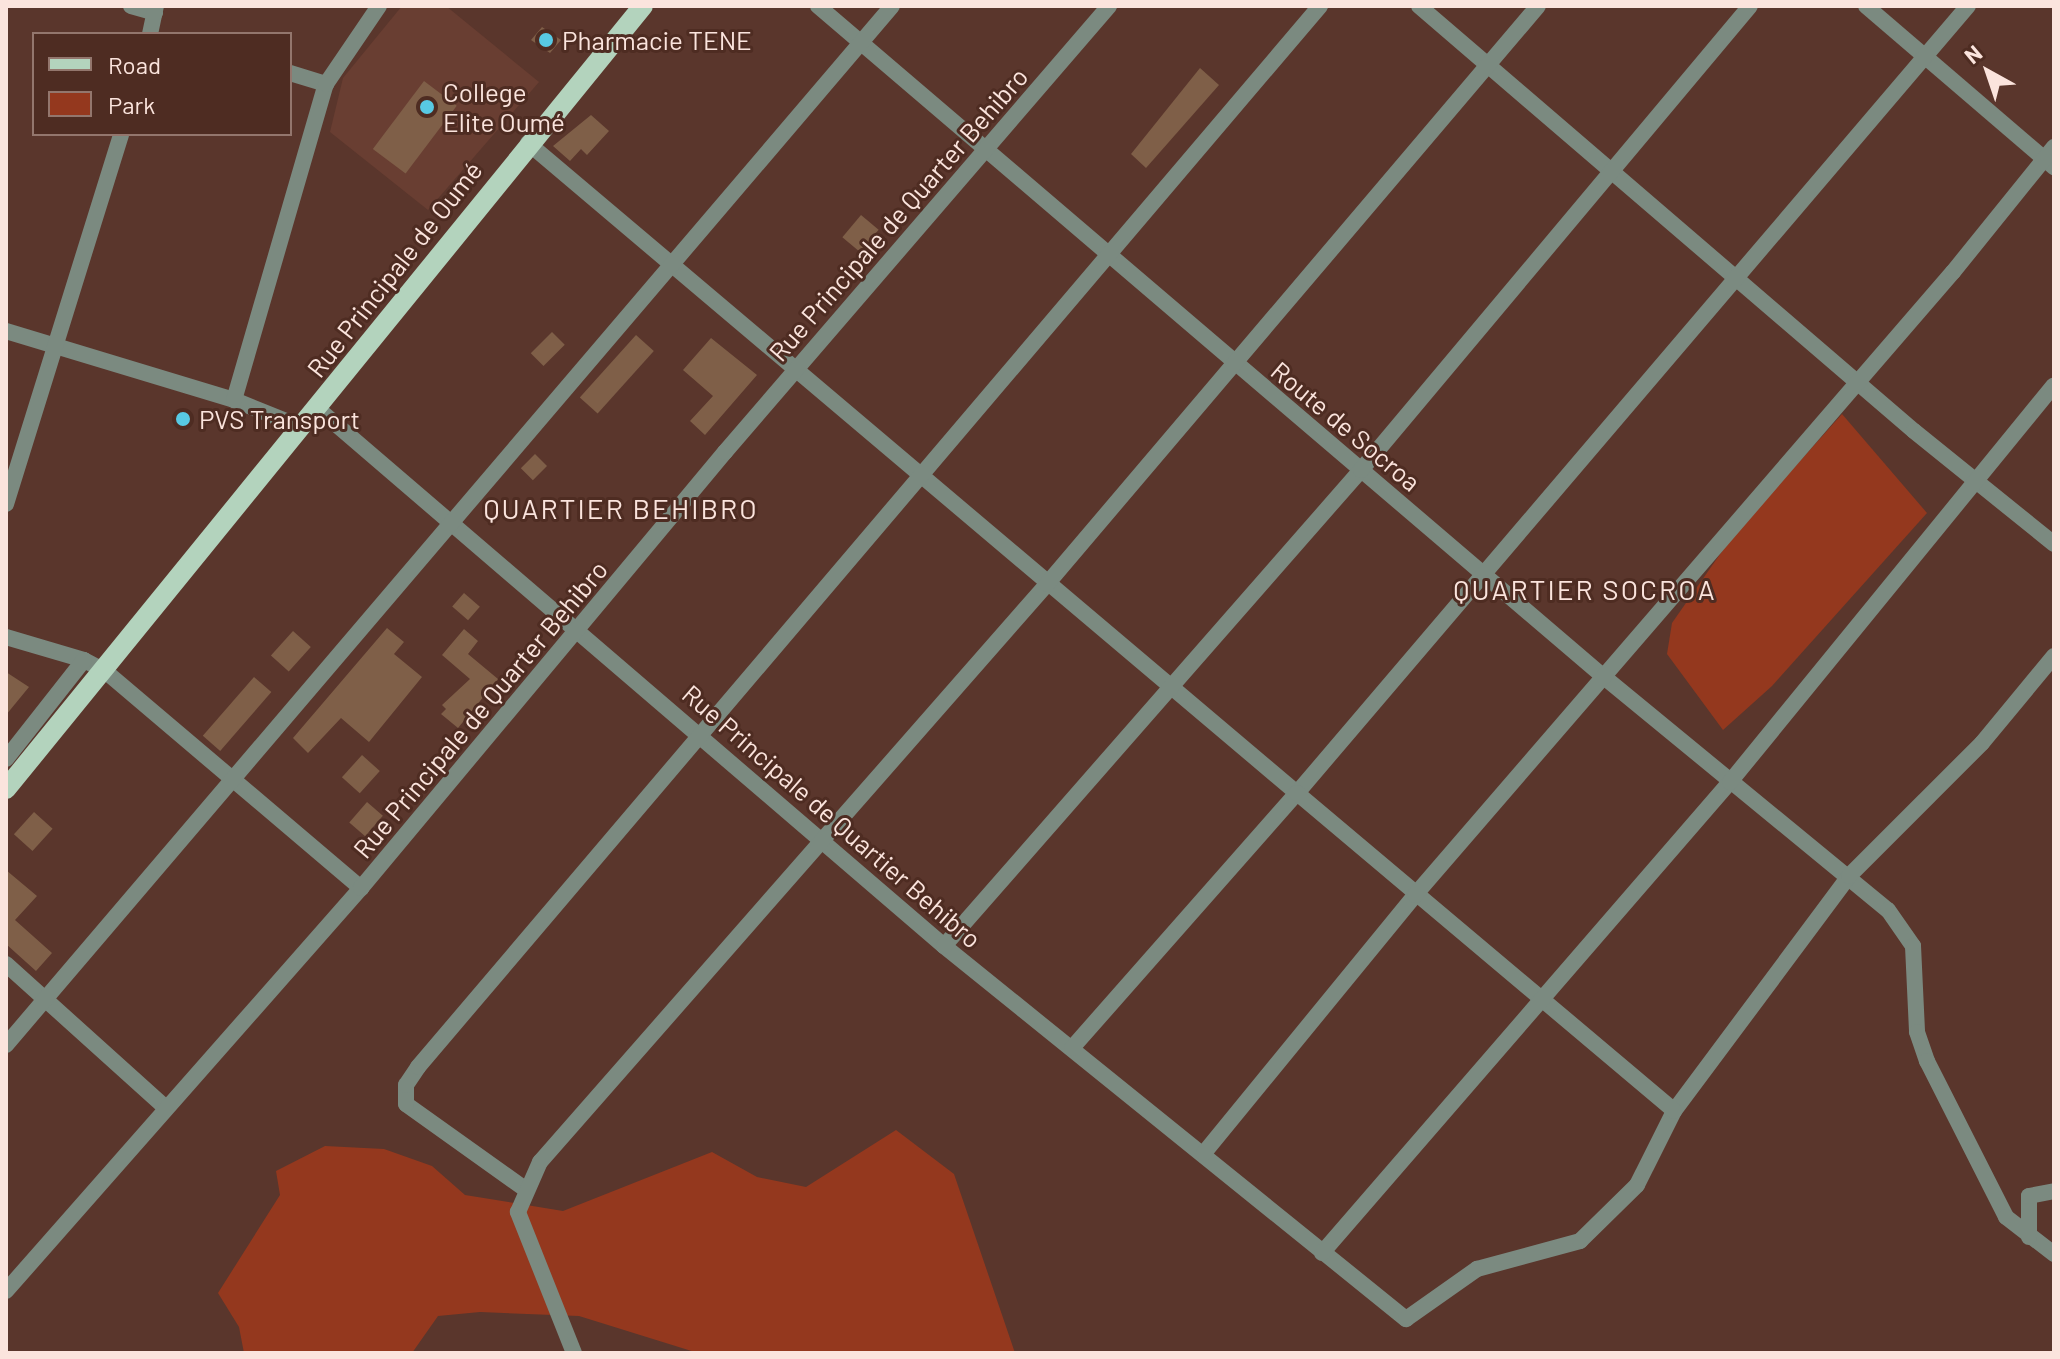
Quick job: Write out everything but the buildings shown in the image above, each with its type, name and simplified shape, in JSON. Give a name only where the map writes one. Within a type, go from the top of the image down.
[{"type":"main road","name":"Rue Principale de Oumé","points":[[6,789],[105,671],[528,143],[643,6]]},
{"type":"street","points":[[131,6],[156,10],[152,32]]},
{"type":"street","points":[[234,400],[326,84],[379,6]]},
{"type":"street","name":"Route de Socroa","points":[[818,6],[1108,258],[1604,677],[1888,910],[1913,946],[1917,1032],[1927,1061],[1996,1199],[2029,1237],[2054,1254]]},
{"type":"street","points":[[6,1045],[234,783],[669,263],[892,6]]},
{"type":"street","name":"Rue Principale de Quarter Behibro","points":[[6,1291],[361,888],[795,370],[1109,6]]},
{"type":"street","points":[[525,1189],[422,1119],[406,1104],[406,1085],[699,734],[1320,6]]},
{"type":"street","points":[[1419,6],[1976,483],[2054,544]]},
{"type":"street","points":[[574,1353],[521,1229],[518,1212],[525,1189],[540,1162],[818,841],[1047,584],[1538,6]]},
{"type":"street","points":[[944,946],[1361,470],[1750,6]]},
{"type":"street","points":[[1204,1153],[1415,895],[2051,158],[1866,6]]},
{"type":"street","points":[[1072,1048],[1297,793],[1482,571],[1968,6]]},
{"type":"street","points":[[292,74],[326,84]]},
{"type":"street","points":[[6,504],[120,136]]},
{"type":"street","points":[[528,143],[922,475],[1171,690],[1297,793],[1538,1001],[1674,1111],[1849,876],[1982,743],[2054,656]]},
{"type":"street","points":[[6,331],[234,400],[301,427]]},
{"type":"street","points":[[1322,1253],[1730,782],[2054,385]]},
{"type":"street","name":"Rue Principale de Quartier Behibro","points":[[317,408],[579,628],[818,841],[1406,1319],[1477,1269],[1580,1241],[1637,1185],[1674,1111]]},
{"type":"street","points":[[6,637],[84,660],[105,671],[361,888]]},
{"type":"street","points":[[6,759],[84,660]]},
{"type":"street","points":[[6,964],[165,1107]]},
{"type":"street","points":[[2029,1237],[2029,1196],[2054,1191]]},
{"type":"shaded area","name":"College Elite Oumé","points":[[402,6],[446,6],[539,82],[428,210],[330,132],[343,78]]},
{"type":"green space","points":[[1842,414],[1927,513],[1772,686],[1723,730],[1667,654],[1672,623],[1732,537]]},
{"type":"green space","points":[[896,1130],[954,1174],[1015,1353],[698,1353],[579,1316],[480,1312],[438,1316],[412,1353],[244,1353],[239,1327],[218,1293],[280,1195],[276,1171],[325,1146],[384,1149],[432,1166],[465,1195],[563,1211],[712,1152],[757,1177],[806,1187]]},
{"type":"place","name":"Pharmacie TENE","points":[[546,40]]},
{"type":"place","name":"College Elite Oumé","points":[[427,107]]},
{"type":"place","name":"PVS Transport","points":[[183,419]]},
{"type":"district","name":"QUARTIER BEHIBRO","points":[[621,508]]},
{"type":"district","name":"QUARTIER SOCROA","points":[[1585,589]]}]
